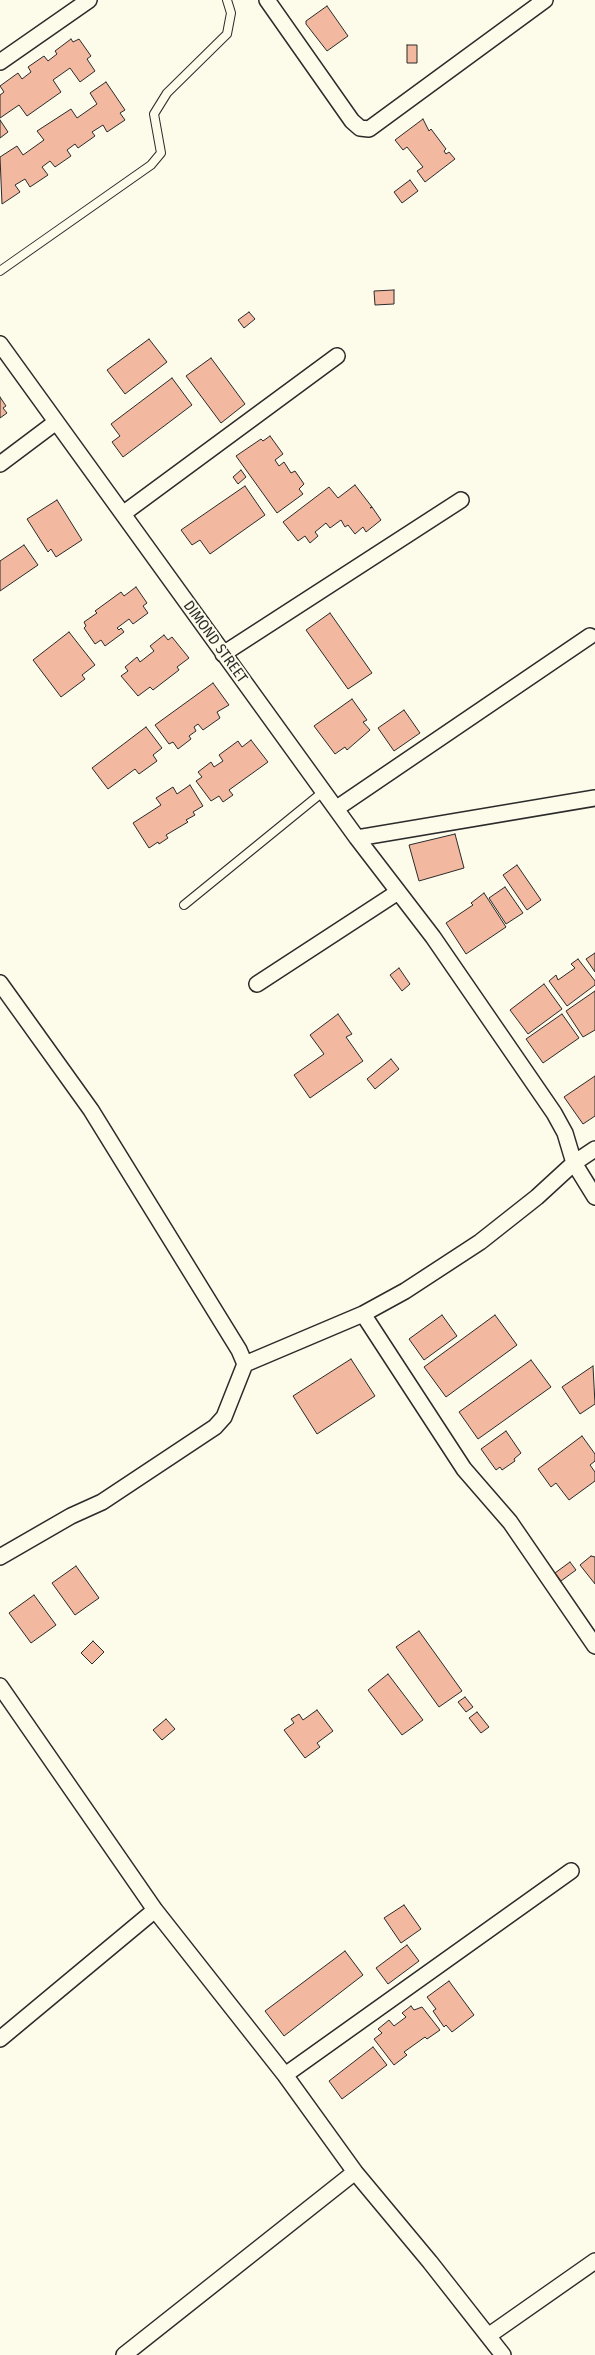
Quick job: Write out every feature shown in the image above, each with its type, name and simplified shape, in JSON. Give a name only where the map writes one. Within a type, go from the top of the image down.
[{"type":"street","points":[[0,62],[89,0]]},
{"type":"street","points":[[267,0],[352,121],[360,128],[368,129],[545,0]]},
{"type":"street","name":"DIMOND STREET","points":[[0,344],[124,513],[223,654],[357,838],[433,937],[554,1113],[564,1133],[574,1163]]},
{"type":"street","points":[[124,513],[337,356]]},
{"type":"street","points":[[0,464],[56,422]]},
{"type":"street","points":[[223,654],[461,500]]},
{"type":"street","points":[[337,808],[590,636]]},
{"type":"street","points":[[357,838],[595,798]]},
{"type":"street","points":[[257,984],[398,892]]},
{"type":"street","points":[[0,983],[91,1110],[239,1350],[245,1364],[224,1417],[215,1427],[102,1502],[71,1516],[0,1557]]},
{"type":"street","points":[[245,1364],[363,1314],[383,1301],[405,1291],[480,1242],[536,1197],[574,1163],[595,1149]]},
{"type":"street","points":[[574,1163],[595,1197]]},
{"type":"street","points":[[363,1314],[464,1469],[510,1522],[595,1646]]},
{"type":"street","points":[[0,1686],[155,1910],[285,2075],[356,2172],[503,2355]]},
{"type":"street","points":[[285,2075],[571,1871]]},
{"type":"street","points":[[0,2039],[155,1910]]},
{"type":"street","points":[[124,2355],[356,2172]]},
{"type":"street","points":[[488,2336],[595,2261]]},
{"type":"lane","points":[[0,271],[151,165],[161,154],[154,114],[167,93],[227,34],[232,13],[226,0]]},
{"type":"lane","points":[[184,906],[324,791]]},
{"type":"building","points":[[327,6],[348,36],[327,51],[306,24],[306,21]]},
{"type":"building","points":[[71,39],[73,42],[79,39],[91,56],[87,59],[95,71],[80,82],[70,68],[53,80],[61,92],[27,116],[19,105],[0,118],[0,95],[4,92],[0,86],[18,73],[22,79],[31,72],[28,67],[44,56],[48,61],[57,54],[55,51]]},
{"type":"building","points":[[407,45],[417,45],[417,63],[407,63]]},
{"type":"building","points":[[106,82],[125,110],[120,113],[125,120],[107,132],[103,125],[92,132],[95,136],[78,148],[75,144],[67,150],[71,156],[55,167],[50,161],[42,167],[48,175],[30,187],[25,179],[15,185],[20,192],[2,204],[0,157],[17,146],[23,155],[44,140],[37,131],[71,109],[77,118],[97,104],[90,93]]},
{"type":"building","points":[[423,119],[429,131],[431,129],[446,149],[444,151],[446,154],[449,152],[455,159],[425,182],[417,171],[423,167],[407,147],[403,150],[395,140]]},
{"type":"building","points":[[0,120],[8,132],[0,138]]},
{"type":"building","points":[[410,180],[418,191],[402,203],[394,192]]},
{"type":"building","points":[[394,290],[394,304],[375,305],[374,291]]},
{"type":"building","points":[[249,312],[255,319],[244,328],[238,320]]},
{"type":"building","points":[[149,339],[167,362],[125,394],[107,370]]},
{"type":"building","points":[[211,358],[245,404],[221,423],[186,376]]},
{"type":"building","points":[[172,378],[192,405],[123,457],[112,442],[120,436],[111,424]]},
{"type":"building","points":[[0,397],[6,406],[3,408],[7,413],[0,418]]},
{"type":"building","points":[[270,436],[283,454],[275,460],[279,466],[284,462],[291,473],[295,471],[304,484],[299,489],[303,494],[277,513],[236,456],[261,439],[263,441]]},
{"type":"building","points":[[241,470],[246,477],[238,484],[233,477]]},
{"type":"building","points":[[355,485],[381,520],[366,532],[363,527],[355,534],[348,525],[345,527],[341,520],[330,528],[326,523],[315,532],[318,536],[310,543],[305,536],[298,541],[283,522],[329,487],[338,498]]},
{"type":"building","points":[[245,486],[265,515],[210,554],[200,540],[192,545],[181,530]]},
{"type":"building","points":[[57,500],[82,540],[56,557],[51,549],[48,552],[27,519]]},
{"type":"building","points":[[24,545],[38,565],[0,591],[0,561]]},
{"type":"building","points":[[136,587],[147,603],[143,606],[148,613],[133,624],[129,619],[117,628],[119,630],[121,628],[124,632],[105,646],[101,640],[95,644],[84,628],[86,626],[84,622],[97,613],[95,611],[121,592],[124,596]]},
{"type":"building","points":[[330,613],[372,673],[348,689],[306,630]]},
{"type":"building","points":[[69,632],[95,665],[82,675],[85,679],[61,697],[33,660]]},
{"type":"building","points":[[164,635],[168,640],[172,637],[189,658],[177,667],[179,670],[153,690],[150,687],[138,696],[121,676],[128,671],[125,667],[137,657],[140,662],[154,651],[150,646]]},
{"type":"building","points":[[213,683],[229,705],[217,712],[220,718],[203,730],[198,724],[194,727],[196,731],[189,736],[191,739],[178,749],[173,742],[169,744],[155,725]]},
{"type":"building","points":[[352,699],[367,720],[363,722],[370,730],[347,750],[345,747],[335,754],[314,726]]},
{"type":"building","points":[[404,710],[420,733],[394,751],[378,728]]},
{"type":"building","points":[[146,727],[162,748],[153,755],[157,761],[139,774],[135,769],[108,789],[92,768]]},
{"type":"building","points":[[251,740],[268,762],[229,790],[233,795],[223,802],[219,796],[211,801],[196,781],[202,777],[198,772],[211,762],[214,767],[223,761],[219,755],[238,741],[242,747]]},
{"type":"building","points":[[190,785],[203,806],[193,812],[195,815],[186,820],[188,822],[166,835],[168,838],[149,848],[133,823],[161,805],[156,798],[173,787],[177,794]]},
{"type":"building","points":[[455,834],[464,868],[419,881],[409,845]]},
{"type":"building","points":[[517,865],[541,900],[527,910],[503,875]]},
{"type":"building","points":[[505,887],[523,913],[506,924],[489,898]]},
{"type":"building","points":[[484,893],[506,927],[466,954],[446,923],[473,905],[471,903]]},
{"type":"building","points":[[595,953],[595,972],[586,959]]},
{"type":"building","points":[[578,959],[595,981],[595,985],[567,1006],[549,981],[556,975],[558,980],[575,968],[571,964]]},
{"type":"building","points":[[399,968],[410,984],[402,991],[390,975]]},
{"type":"building","points":[[544,984],[562,1009],[528,1034],[510,1010]]},
{"type":"building","points":[[595,991],[595,1030],[583,1037],[566,1011]]},
{"type":"building","points":[[338,1014],[352,1034],[346,1037],[363,1061],[310,1098],[294,1075],[324,1054],[310,1035]]},
{"type":"building","points":[[562,1014],[579,1038],[543,1063],[526,1039]]},
{"type":"building","points":[[391,1059],[399,1069],[375,1089],[367,1079]]},
{"type":"building","points":[[595,1076],[595,1116],[583,1124],[564,1097]]},
{"type":"building","points":[[442,1315],[457,1336],[424,1360],[409,1339]]},
{"type":"building","points":[[495,1315],[517,1345],[446,1397],[424,1367]]},
{"type":"building","points":[[351,1359],[375,1396],[317,1434],[293,1396]]},
{"type":"building","points":[[531,1360],[551,1387],[478,1439],[459,1412]]},
{"type":"building","points":[[593,1366],[595,1404],[580,1414],[562,1387]]},
{"type":"building","points":[[506,1431],[521,1453],[514,1459],[515,1461],[502,1470],[500,1467],[496,1470],[481,1449]]},
{"type":"building","points":[[582,1436],[595,1454],[595,1461],[590,1465],[595,1472],[595,1481],[569,1500],[556,1483],[551,1487],[538,1469]]},
{"type":"building","points":[[591,1556],[595,1557],[595,1584],[580,1565]]},
{"type":"building","points":[[570,1562],[576,1570],[561,1581],[555,1573]]},
{"type":"building","points":[[76,1566],[99,1598],[75,1615],[52,1583]]},
{"type":"building","points":[[34,1595],[56,1625],[31,1643],[9,1613]]},
{"type":"building","points":[[419,1631],[462,1691],[439,1707],[396,1647]]},
{"type":"building","points":[[93,1641],[104,1652],[92,1664],[81,1653]]},
{"type":"building","points":[[388,1674],[423,1720],[402,1735],[368,1690]]},
{"type":"building","points":[[465,1697],[473,1707],[466,1712],[458,1702]]},
{"type":"building","points":[[317,1710],[333,1731],[317,1743],[320,1747],[305,1758],[284,1730],[294,1723],[291,1719],[299,1714],[303,1720]]},
{"type":"building","points":[[477,1712],[489,1727],[481,1733],[469,1718]]},
{"type":"building","points":[[166,1719],[175,1729],[162,1740],[153,1730]]},
{"type":"building","points":[[404,1905],[421,1929],[401,1943],[384,1918]]},
{"type":"building","points":[[407,1945],[419,1961],[388,1984],[376,1968]]},
{"type":"building","points":[[345,1951],[363,1975],[284,2036],[265,2011]]},
{"type":"building","points":[[449,1981],[474,2015],[452,2032],[446,2025],[444,2027],[433,2011],[436,2009],[427,1997]]},
{"type":"building","points":[[411,2006],[414,2010],[422,2007],[440,2030],[427,2039],[425,2037],[404,2052],[407,2055],[394,2065],[374,2039],[382,2033],[378,2029],[389,2020],[394,2026],[406,2017],[402,2013]]},
{"type":"building","points":[[373,2047],[387,2065],[342,2099],[329,2081]]}]
